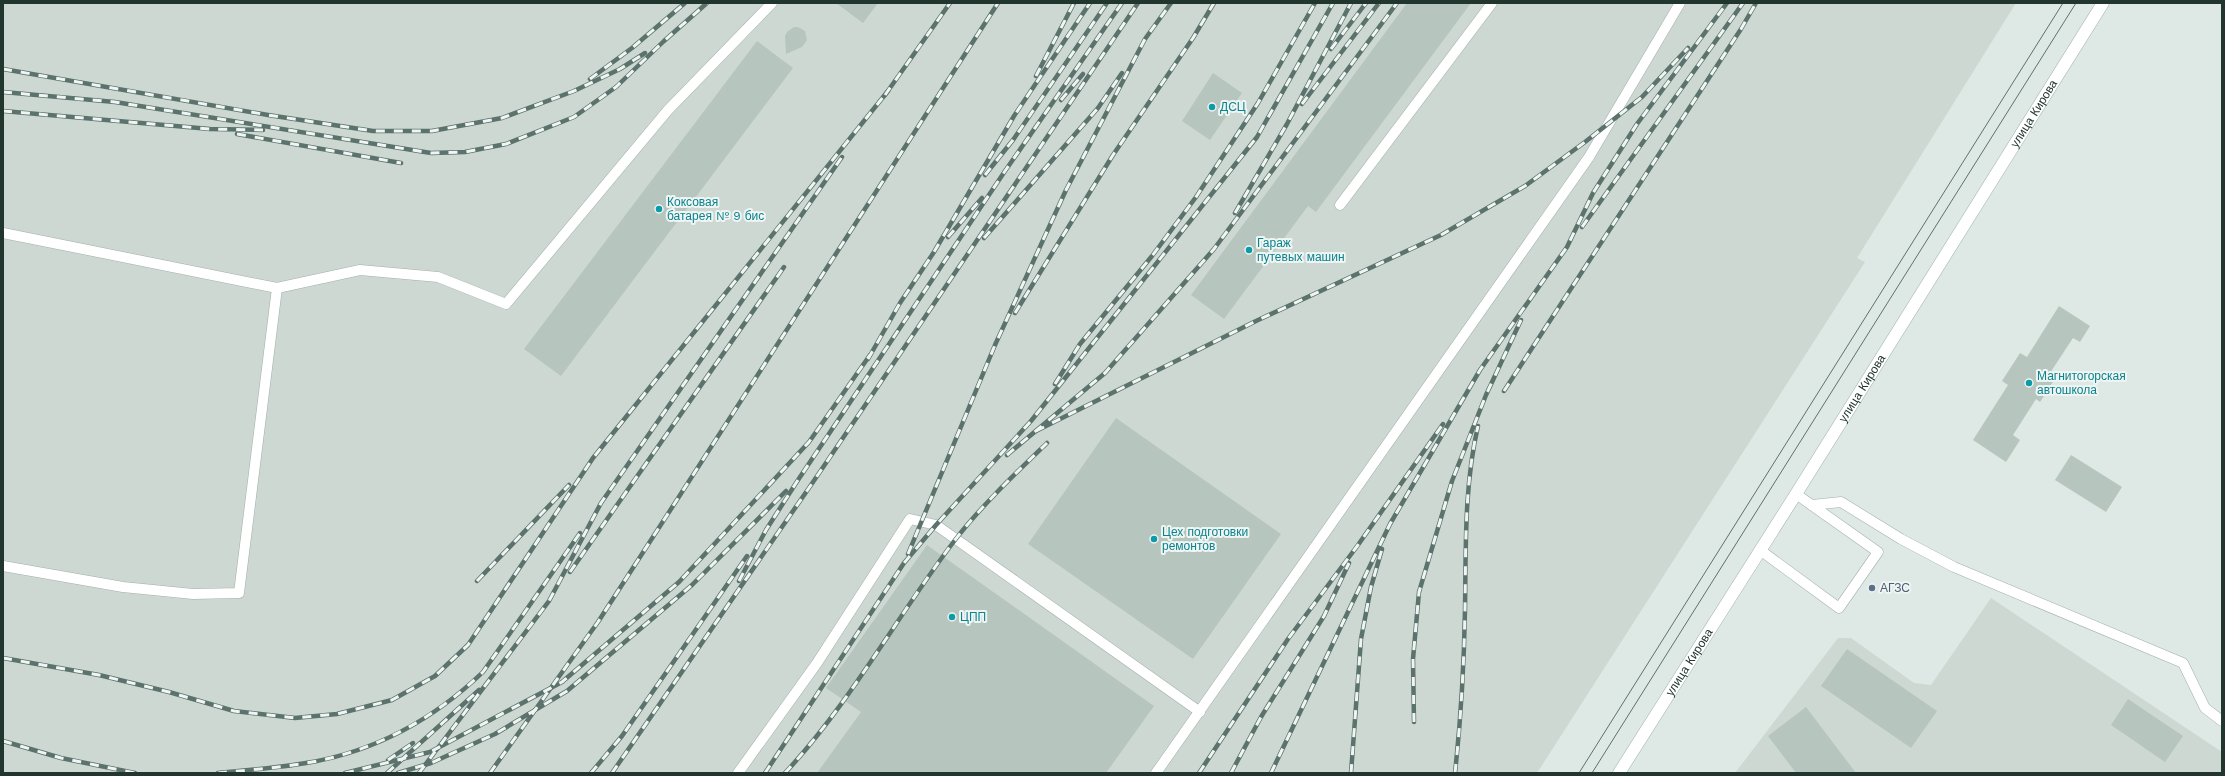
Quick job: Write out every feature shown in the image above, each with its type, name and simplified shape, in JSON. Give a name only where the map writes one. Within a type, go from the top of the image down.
[{"type":"main road","name":"улица Кирова","points":[[1619,773],[1796,494],[2102,3]]},
{"type":"lane","points":[[3,233],[277,288],[360,270],[438,277],[506,304],[668,110],[772,3]]},
{"type":"lane","points":[[1340,205],[1492,3]]},
{"type":"lane","points":[[1156,773],[1589,157],[1680,3]]},
{"type":"lane","points":[[3,566],[123,587],[193,594],[239,593],[277,288]]},
{"type":"lane","points":[[1760,550],[1839,608],[1878,552],[1796,494]]},
{"type":"lane","points":[[1812,505],[1841,502],[1901,539],[1954,567],[2183,663],[2205,708],[2222,721]]},
{"type":"lane","points":[[738,773],[817,663],[910,519],[936,525],[1200,712]]},
{"type":"shaded area","points":[[3,3],[2016,3],[1857,258],[1865,262],[1537,773],[3,773]]},
{"type":"shaded area","points":[[1991,598],[2222,752],[2222,773],[1735,773],[1838,638],[1851,638],[1914,683],[1931,685]]},
{"type":"building","points":[[836,3],[878,3],[863,23]]},
{"type":"building","points":[[1407,3],[1471,3],[1316,212],[1308,206],[1224,319],[1191,295]]},
{"type":"building","points":[[794,27],[798,27],[805,31],[807,40],[802,47],[786,54],[785,36],[787,32]]},
{"type":"building","name":"Коксовая батарея № 9 бис","points":[[757,41],[793,68],[561,376],[524,349]]},
{"type":"building","name":"ДСЦ","points":[[1213,73],[1242,93],[1210,140],[1182,121]]},
{"type":"building","name":"Магнитогорская автошкола","points":[[2059,306],[2090,326],[2080,342],[2073,338],[2050,373],[2056,377],[2040,402],[2036,399],[2013,435],[2020,440],[2006,462],[1973,440],[2008,385],[2002,381],[2020,353],[2027,357]]},
{"type":"building","name":"Цех подготовки ремонтов","points":[[1116,418],[1281,534],[1193,659],[1028,544]]},
{"type":"building","points":[[2071,455],[2122,487],[2106,512],[2055,480]]},
{"type":"building","name":"ЦПП","points":[[927,545],[1154,706],[1106,773],[817,773],[861,712],[826,688]]},
{"type":"building","points":[[1847,649],[1937,711],[1911,748],[1821,686]]},
{"type":"building","points":[[2128,699],[2183,736],[2165,762],[2111,725]]},
{"type":"building","points":[[1806,707],[1856,773],[1796,773],[1768,736]]},
{"type":"tram line","points":[[1579,773],[2063,3]]},
{"type":"tram line","points":[[1592,773],[2076,3]]},
{"type":"railway","points":[[590,79],[632,48],[685,3]]},
{"type":"railway","points":[[3,92],[115,102],[431,153],[465,152],[506,144],[574,117],[616,87],[664,41],[707,3]]},
{"type":"railway","points":[[885,95],[950,3]]},
{"type":"railway","points":[[490,773],[598,622],[998,3]]},
{"type":"railway","points":[[1036,76],[1074,3]]},
{"type":"railway","points":[[868,359],[900,303],[934,252],[1014,116],[1090,3]]},
{"type":"railway","points":[[985,175],[1013,140],[1107,3]]},
{"type":"railway","points":[[739,581],[766,530],[798,480],[1005,171],[1122,3]]},
{"type":"railway","points":[[612,773],[811,485],[1138,3]]},
{"type":"railway","points":[[908,554],[995,345],[1066,190],[1145,39],[1171,3]]},
{"type":"railway","points":[[1015,313],[1113,155],[1193,38],[1214,3]]},
{"type":"railway","points":[[1055,384],[1080,344],[1152,256],[1196,197],[1258,103],[1315,3]]},
{"type":"railway","points":[[765,773],[904,563],[936,525],[1031,421],[1257,137],[1333,3]]},
{"type":"railway","points":[[1235,213],[1287,124],[1351,3]]},
{"type":"railway","points":[[1331,49],[1366,3]]},
{"type":"railway","points":[[1302,104],[1379,3]]},
{"type":"railway","points":[[1007,455],[1105,373],[1214,249],[1397,3]]},
{"type":"railway","points":[[1271,773],[1390,524],[1480,370],[1567,247],[1593,193],[1637,124],[1727,3]]},
{"type":"railway","points":[[1582,227],[1743,3]]},
{"type":"railway","points":[[1504,391],[1741,29],[1756,3]]},
{"type":"railway","points":[[1036,431],[1256,321],[1441,235],[1525,186],[1585,142],[1642,97],[1688,48]]},
{"type":"railway","points":[[3,69],[268,115],[373,131],[432,131],[502,118],[574,91],[620,69],[645,53]]},
{"type":"railway","points":[[984,238],[1098,108],[1122,73]]},
{"type":"railway","points":[[1061,100],[1083,74]]},
{"type":"railway","points":[[3,658],[99,675],[169,692],[234,711],[295,718],[337,714],[392,700],[435,676],[468,645],[593,458],[888,91]]},
{"type":"railway","points":[[3,111],[210,129],[263,130]]},
{"type":"railway","points":[[237,134],[401,163]]},
{"type":"railway","points":[[419,773],[549,601],[601,503],[842,157]]},
{"type":"railway","points":[[948,237],[982,198]]},
{"type":"railway","points":[[570,572],[784,267]]},
{"type":"railway","points":[[1414,722],[1413,659],[1419,592],[1452,481],[1486,395],[1521,320]]},
{"type":"railway","points":[[345,773],[430,752],[562,682],[679,582],[809,442],[870,355]]},
{"type":"railway","points":[[1199,773],[1288,639],[1358,545],[1443,424]]},
{"type":"railway","points":[[1455,773],[1463,671],[1468,494],[1473,449],[1478,426]]},
{"type":"railway","points":[[785,773],[809,746],[831,717],[965,527],[1011,478],[1047,443]]},
{"type":"railway","points":[[477,581],[569,485]]},
{"type":"railway","points":[[398,773],[431,763],[495,734],[567,691],[692,585],[786,491]]},
{"type":"railway","points":[[218,773],[284,766],[331,758],[379,742],[423,719],[464,689],[483,672],[580,533]]},
{"type":"railway","points":[[1351,773],[1361,639],[1371,587],[1382,549]]},
{"type":"railway","points":[[591,773],[622,736],[747,556]]},
{"type":"railway","points":[[1231,773],[1261,717],[1324,616],[1349,563]]},
{"type":"railway","points":[[387,773],[479,690]]},
{"type":"railway","points":[[3,741],[61,758],[135,773]]},
{"type":"railway","points":[[388,760],[413,743]]},
{"type":"place","name":"ДСЦ","points":[[1212,107]]},
{"type":"place","name":"Коксовая батарея № 9 бис","points":[[659,209]]},
{"type":"place","name":"Гараж путевых машин","points":[[1249,250]]},
{"type":"place","name":"Магнитогорская автошкола","points":[[2029,383]]},
{"type":"place","name":"Цех подготовки ремонтов","points":[[1154,539]]},
{"type":"place","name":"АГЗС","points":[[1872,588]]},
{"type":"place","name":"ЦПП","points":[[952,617]]}]
